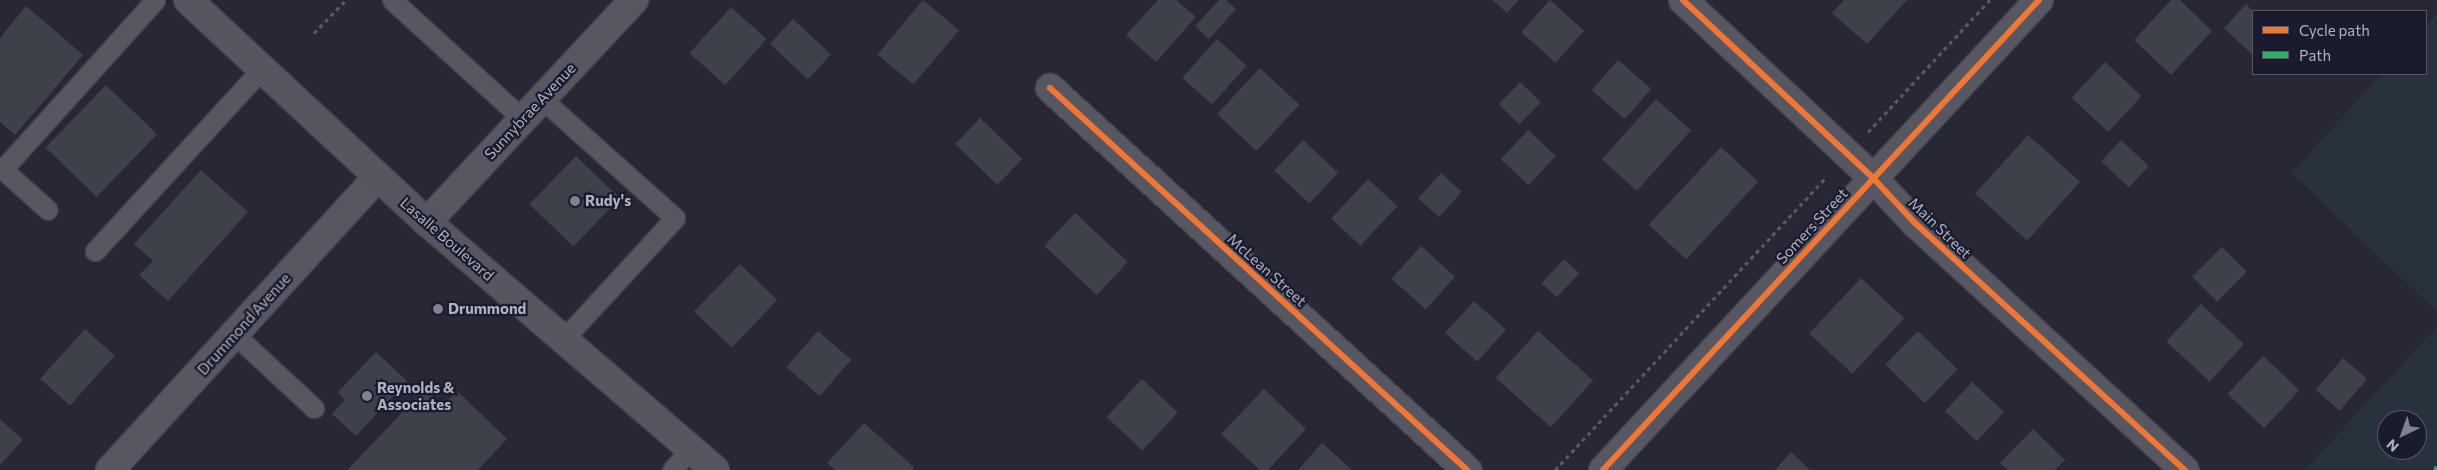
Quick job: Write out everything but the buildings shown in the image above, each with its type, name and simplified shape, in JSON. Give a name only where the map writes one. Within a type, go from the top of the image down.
[{"type":"main road","name":"Lasalle Boulevard","points":[[188,0],[377,178],[715,470]]},
{"type":"street","name":"Sunnybrae Avenue","points":[[427,222],[634,0]]},
{"type":"street","name":"Main Street","points":[[1683,0],[1873,178],[1915,223],[2185,470]]},
{"type":"street","name":"Somers Street","points":[[1603,470],[2039,0]]},
{"type":"street","name":"McLean Street","points":[[1050,88],[1467,470]]},
{"type":"street","name":"Drummond Avenue","points":[[110,470],[377,178]]},
{"type":"lane","points":[[48,210],[1,168],[155,0]]},
{"type":"lane","points":[[392,0],[523,119]]},
{"type":"lane","points":[[95,251],[262,69]]},
{"type":"lane","points":[[542,99],[674,218],[563,340]]},
{"type":"lane","points":[[234,334],[314,408]]},
{"type":"lane","points":[[672,470],[690,449]]},
{"type":"path","points":[[314,33],[346,0]]},
{"type":"path","points":[[1555,470],[1990,0]]},
{"type":"shaded area","points":[[2437,13],[2437,312],[2291,173],[2381,75],[2427,75],[2427,24]]},
{"type":"shaded area","points":[[2437,326],[2437,470],[2305,470]]},
{"type":"marked path","points":[[2436,470],[2437,466]]},
{"type":"cycle path","points":[[1683,0],[1873,178],[1915,223],[2185,470]]},
{"type":"cycle path","points":[[1603,470],[2039,0]]},
{"type":"cycle path","points":[[1050,88],[1467,470]]},
{"type":"place","name":"Rudy's","points":[[575,201]]},
{"type":"place","name":"Drummond","points":[[438,309]]},
{"type":"place","name":"Reynolds & Associates","points":[[367,396]]}]
